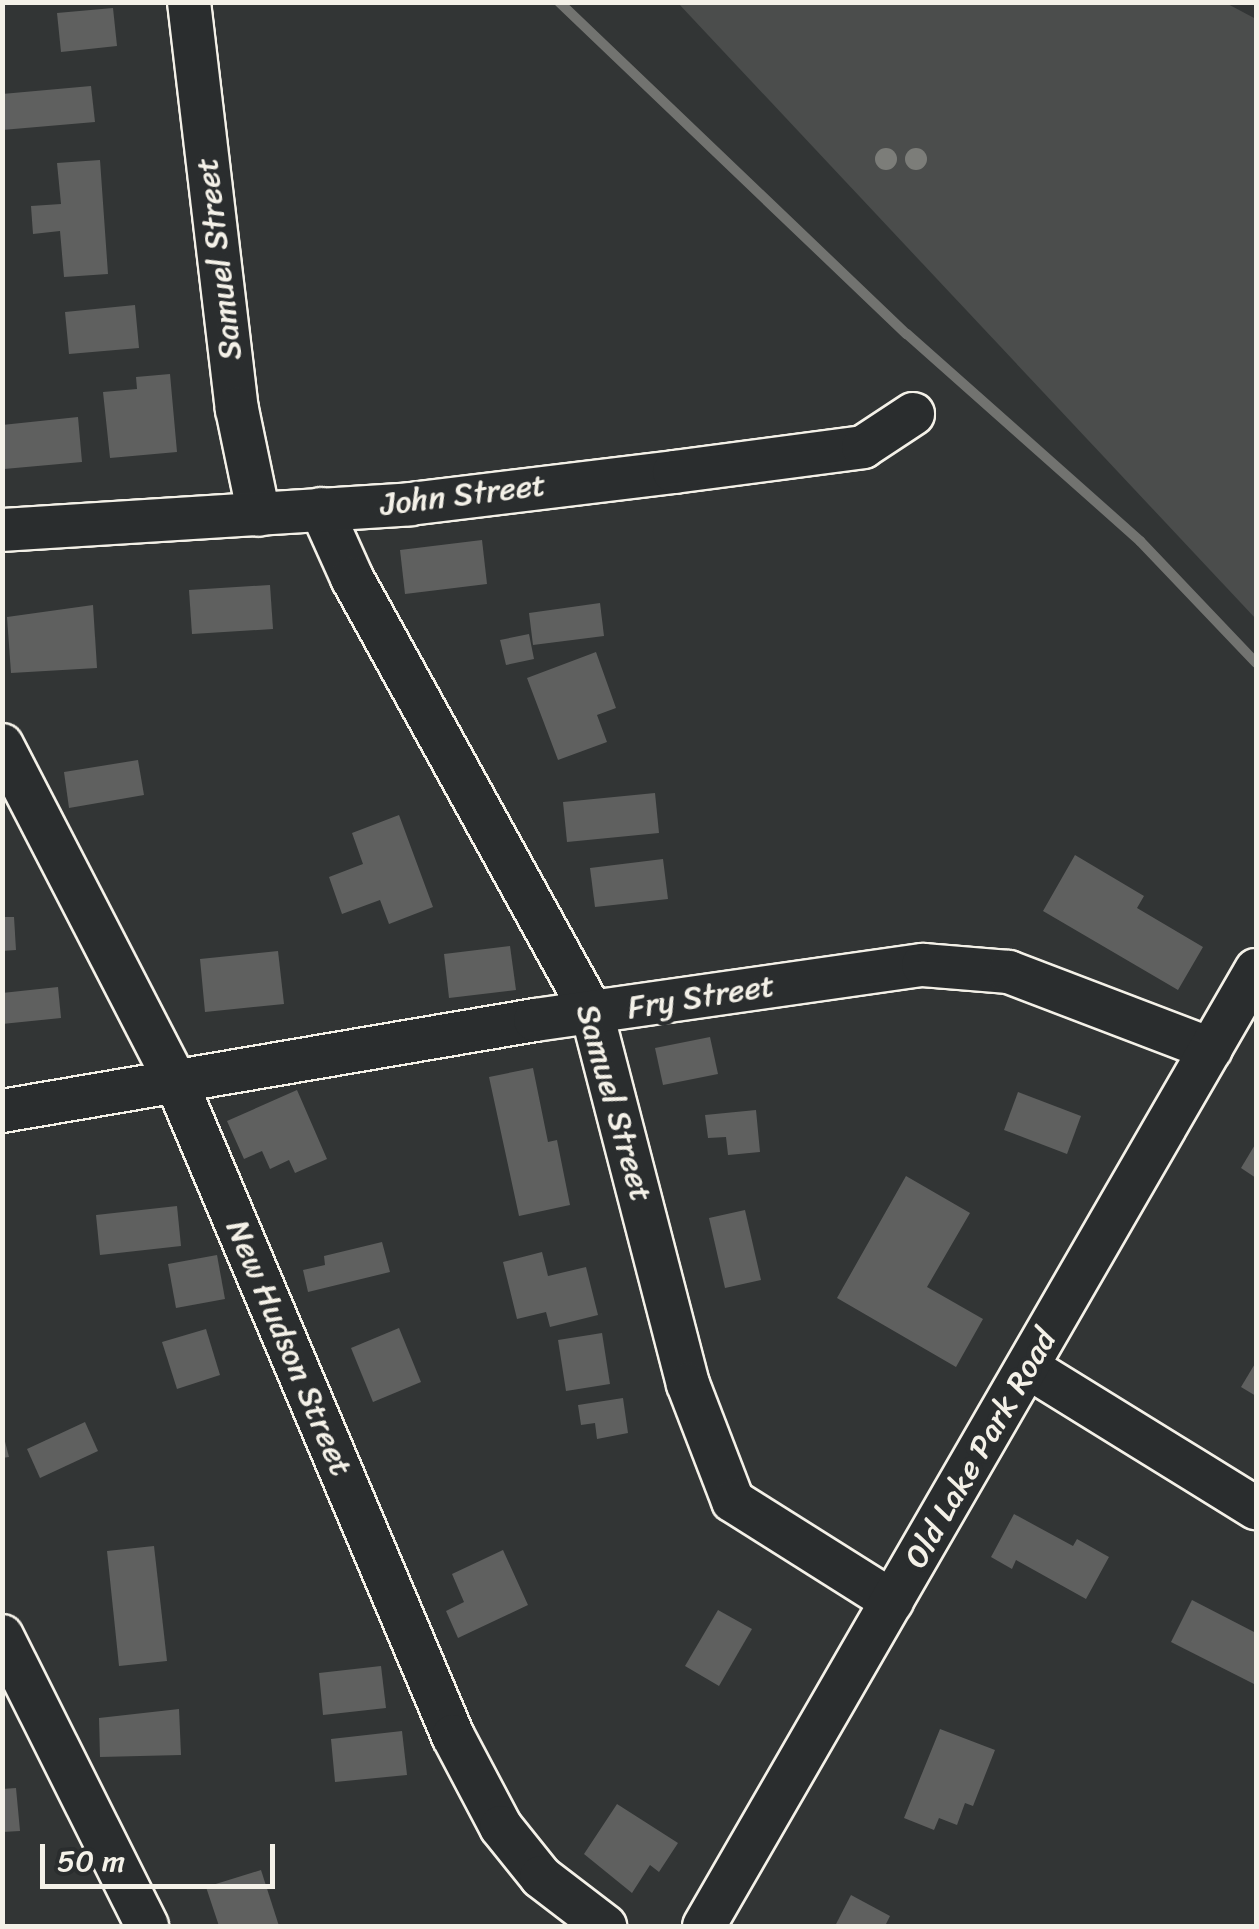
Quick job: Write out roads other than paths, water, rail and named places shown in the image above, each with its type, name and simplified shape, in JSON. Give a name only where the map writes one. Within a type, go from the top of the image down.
[{"type":"street","name":"Samuel Street","points":[[189,2],[237,409],[259,514]]},
{"type":"street","name":"John Street","points":[[2,530],[410,504],[863,446],[913,414]]},
{"type":"street","name":"Samuel Street","points":[[321,509],[352,578],[592,1013],[688,1384],[733,1501],[892,1601]]},
{"type":"street","name":"New Hudson Street","points":[[2,745],[178,1084],[453,1736],[500,1827],[541,1877],[605,1926]]},
{"type":"street","name":"Fry Street","points":[[2,1111],[592,1013],[903,968],[970,965],[1065,988],[1211,1048]]},
{"type":"street","name":"Old Lake Park Road","points":[[704,1926],[1256,970]]},
{"type":"street","points":[[1029,1368],[1256,1508]]},
{"type":"street","points":[[2,1636],[147,1926]]},
{"type":"waterway","points":[[559,2],[907,334],[1140,541],[1256,663]]}]
